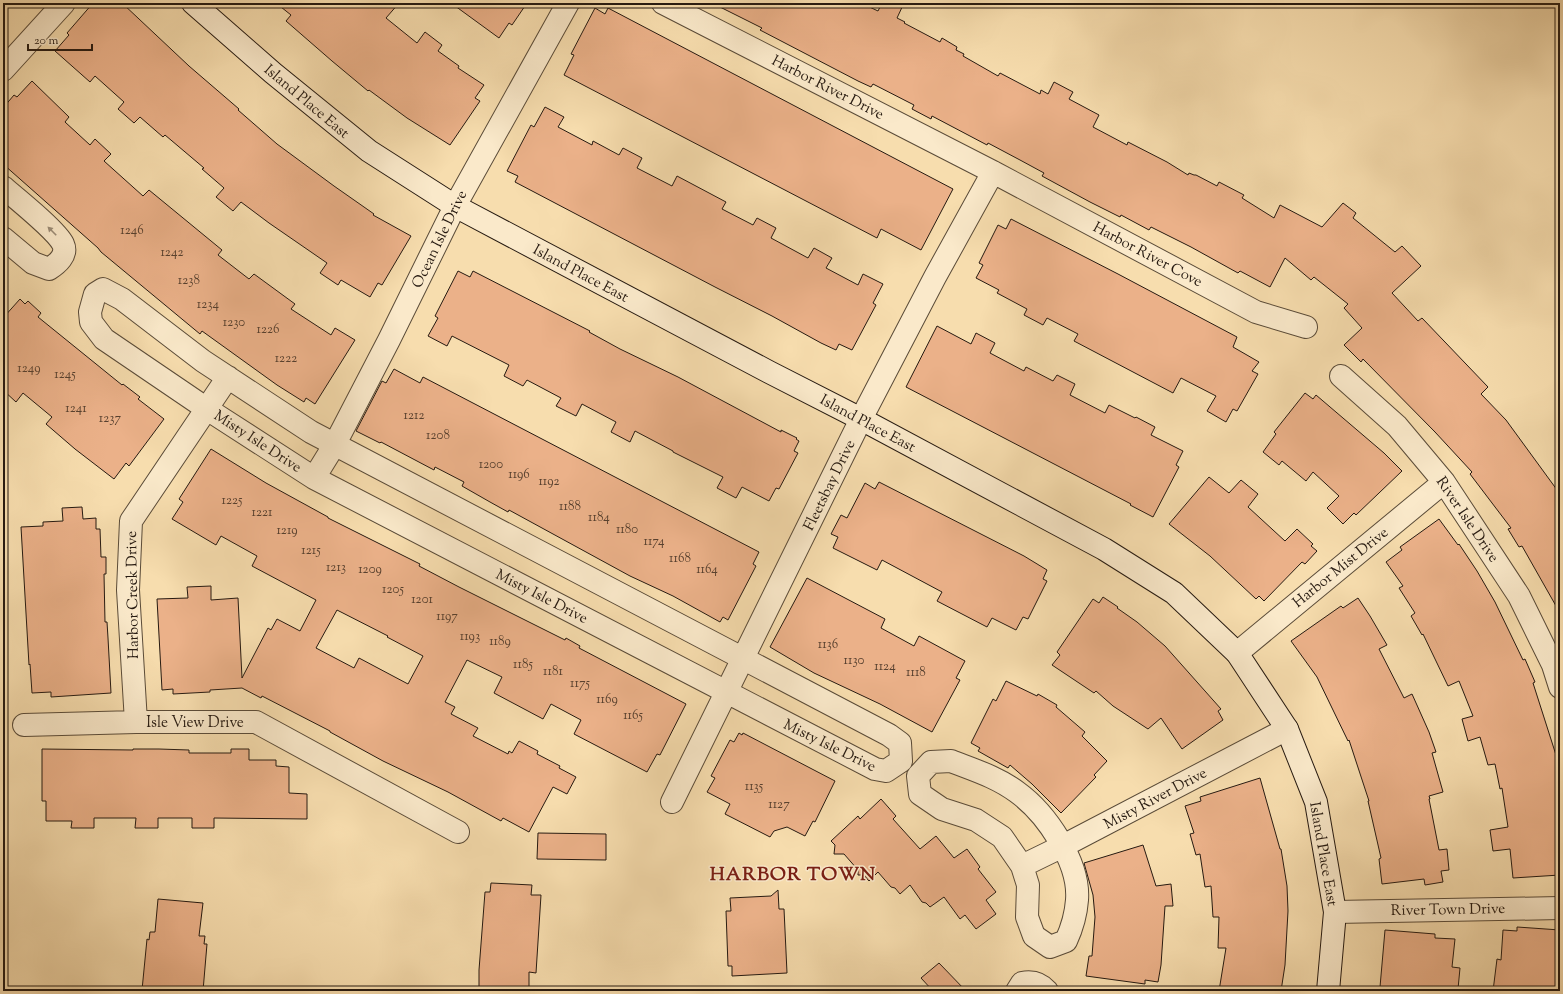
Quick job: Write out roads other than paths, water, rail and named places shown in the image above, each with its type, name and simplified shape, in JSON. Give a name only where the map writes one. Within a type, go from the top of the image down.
[{"type":"street","points":[[3,70],[64,3]]},
{"type":"street","name":"Island Place East","points":[[193,3],[279,78],[369,151],[454,206],[861,419],[1104,549],[1174,593],[1237,653],[1287,729],[1316,802],[1335,912],[1328,991]]},
{"type":"street","name":"Ocean Isle Drive","points":[[314,478],[335,444],[389,340],[454,206],[568,3]]},
{"type":"street","name":"Harbor River Drive","points":[[663,3],[993,172]]},
{"type":"street","name":"Harbor River Cove","points":[[993,172],[1256,312],[1306,327]]},
{"type":"street","name":"Fleetsbay Drive","points":[[672,802],[861,419],[935,277],[993,172]]},
{"type":"street","points":[[3,187],[54,232],[63,245],[64,253],[58,264],[49,269],[34,263],[3,238]]},
{"type":"street","name":"Misty Isle Drive","points":[[103,289],[122,299],[203,361],[311,432],[335,444],[889,735],[900,743],[901,761],[886,772],[875,769],[314,478],[207,409],[104,339],[91,322],[90,312],[95,294],[103,289]]},
{"type":"street","name":"River Isle Drive","points":[[1341,376],[1397,426],[1444,482],[1519,596],[1553,665],[1560,687]]},
{"type":"street","name":"Harbor Creek Drive","points":[[136,722],[128,590],[131,521],[228,378]]},
{"type":"street","name":"Harbor Mist Drive","points":[[1237,653],[1444,482]]},
{"type":"street","name":"Isle View Drive","points":[[24,725],[136,722],[256,722],[458,832]]},
{"type":"street","name":"Misty River Drive","points":[[1022,866],[1287,729]]},
{"type":"street","points":[[951,761],[990,776],[1018,792],[1044,818],[1063,846],[1074,876],[1077,899],[1072,928],[1066,941],[1050,946],[1034,936],[1026,917],[1028,885],[1022,866],[1002,837],[976,820],[942,809],[920,794],[918,776],[931,762],[951,761]]},
{"type":"street","name":"River Town Drive","points":[[1335,912],[1560,908]]},
{"type":"street","points":[[1017,991],[1022,983],[1030,982],[1042,986],[1047,991]]},
{"type":"district","name":"HARBOR TOWN","points":[[793,873]]}]
